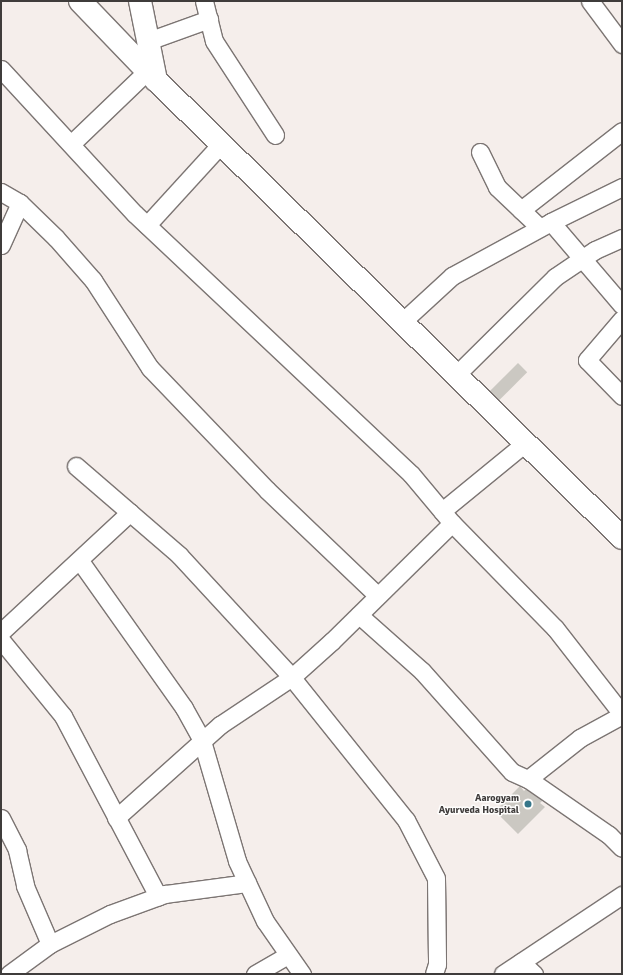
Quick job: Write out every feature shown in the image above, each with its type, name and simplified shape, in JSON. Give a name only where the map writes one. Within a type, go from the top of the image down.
[{"type":"street","points":[[80,1],[152,76],[622,538]]},
{"type":"street","points":[[140,1],[148,41],[152,76]]},
{"type":"street","points":[[204,1],[214,41],[275,135]]},
{"type":"street","points":[[590,1],[622,44]]},
{"type":"street","points":[[148,41],[209,19]]},
{"type":"street","points":[[1,69],[147,225],[411,474],[447,517],[555,628],[622,715],[580,738],[528,779]]},
{"type":"street","points":[[71,144],[152,76]]},
{"type":"street","points":[[521,210],[622,131]]},
{"type":"street","points":[[147,225],[221,144]]},
{"type":"street","points":[[480,152],[497,187],[521,210],[545,225],[582,259],[622,305]]},
{"type":"street","points":[[402,322],[452,276],[545,225],[622,187]]},
{"type":"street","points":[[1,192],[20,203],[56,238],[93,280],[150,368],[267,490],[378,596]]},
{"type":"street","points":[[1,245],[20,203]]},
{"type":"street","points":[[456,375],[555,277],[582,259],[622,238]]},
{"type":"street","points":[[622,319],[587,360],[622,396]]},
{"type":"street","points":[[116,818],[220,725],[292,677],[378,596],[447,517],[525,443]]},
{"type":"street","points":[[76,466],[179,555],[292,677],[406,820],[436,878],[437,964],[434,974]]},
{"type":"street","points":[[1,632],[80,561],[130,512]]},
{"type":"street","points":[[80,561],[184,708],[202,741],[237,861],[265,921],[302,974]]},
{"type":"street","points":[[359,615],[422,671],[512,772],[528,779],[609,835],[622,848]]},
{"type":"street","points":[[1,640],[64,716],[158,896]]},
{"type":"street","points":[[1,818],[16,850],[25,886],[50,944]]},
{"type":"street","points":[[9,974],[50,944],[110,914],[158,896],[247,883]]},
{"type":"street","points":[[503,974],[622,896]]},
{"type":"street","points":[[255,974],[288,955]]},
{"type":"street","points":[[521,962],[534,974]]},
{"type":"street","points":[[1,970],[4,974]]},
{"type":"building","points":[[518,363],[527,372],[496,403],[487,394]]},
{"type":"building","points":[[538,777],[552,791],[540,803],[545,807],[518,834],[495,811],[520,786],[524,791]]},
{"type":"place","name":"Aarogyam Ayurveda Hospital","points":[[528,804]]}]
